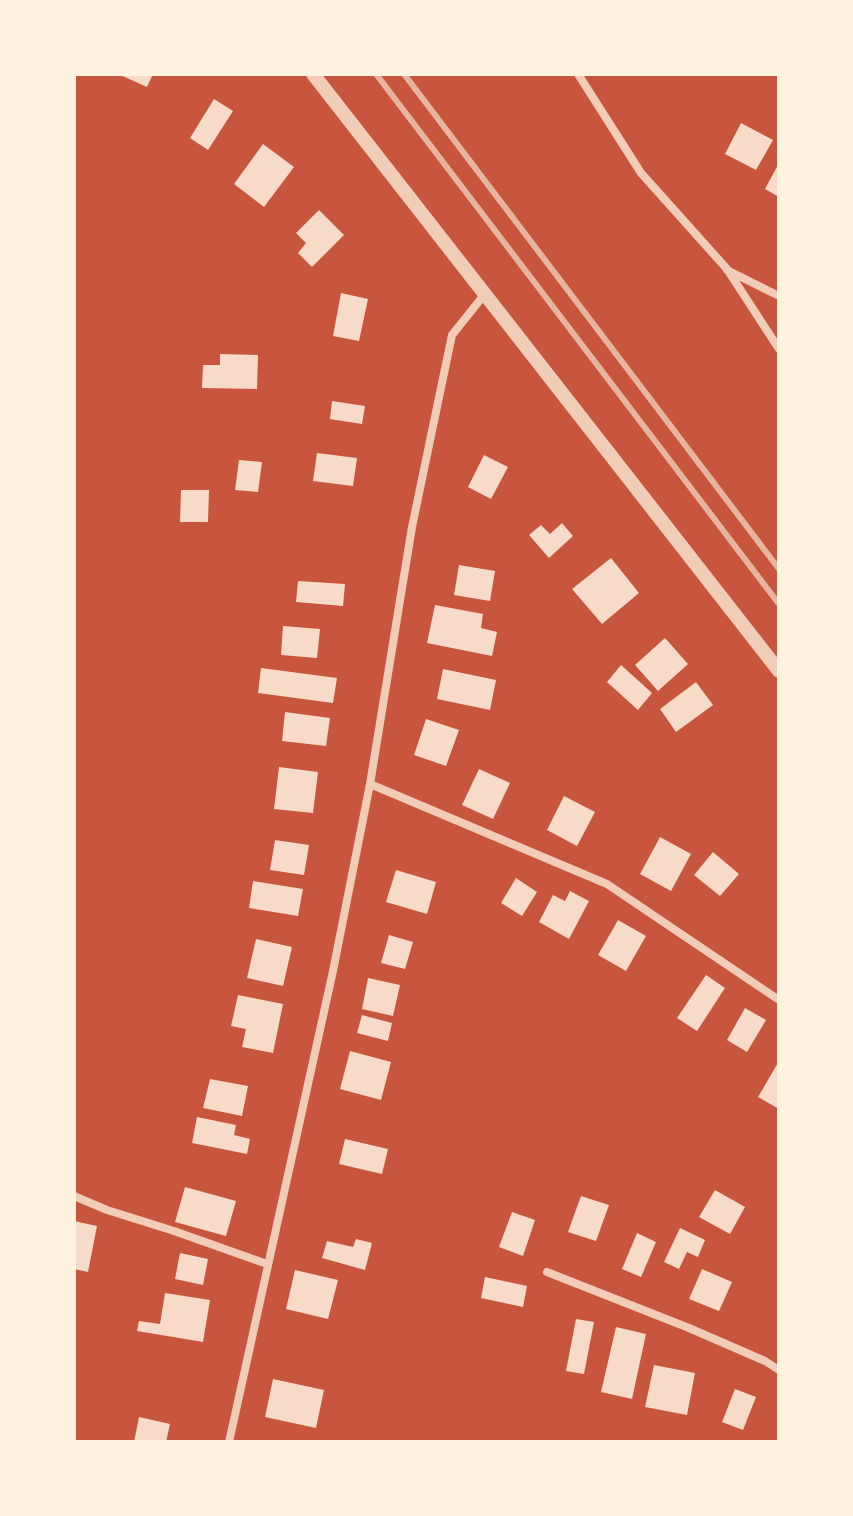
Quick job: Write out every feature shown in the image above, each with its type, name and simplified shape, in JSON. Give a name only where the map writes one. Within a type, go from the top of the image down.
[{"type":"street","points":[[313,74],[779,671]]},
{"type":"street","points":[[578,74],[641,173],[727,269],[779,349]]},
{"type":"street","points":[[585,85],[589,74]]},
{"type":"street","points":[[727,269],[779,296]]},
{"type":"street","points":[[229,1442],[333,971],[370,784],[412,527],[452,335],[484,295]]},
{"type":"street","points":[[370,784],[607,884],[779,1000]]},
{"type":"street","points":[[74,1196],[267,1264]]},
{"type":"street","points":[[547,1272],[689,1328],[779,1370]]},
{"type":"building","points":[[118,74],[153,74],[147,87]]},
{"type":"building","points":[[214,99],[233,111],[208,150],[190,138]]},
{"type":"building","points":[[741,123],[773,140],[756,170],[725,154]]},
{"type":"building","points":[[263,144],[294,167],[264,207],[234,184]]},
{"type":"building","points":[[779,163],[779,197],[765,189]]},
{"type":"building","points":[[319,210],[344,235],[312,267],[298,253],[306,243],[296,233]]},
{"type":"building","points":[[341,293],[368,299],[359,341],[333,336]]},
{"type":"building","points":[[220,354],[258,355],[257,389],[202,388],[203,365],[220,365]]},
{"type":"building","points":[[332,401],[365,406],[362,424],[330,419]]},
{"type":"building","points":[[317,453],[357,458],[353,486],[313,481]]},
{"type":"building","points":[[484,455],[508,467],[491,499],[468,487]]},
{"type":"building","points":[[239,460],[262,462],[258,492],[235,490]]},
{"type":"building","points":[[181,490],[209,490],[208,522],[180,522]]},
{"type":"building","points":[[562,523],[573,536],[549,558],[529,535],[541,525],[550,534]]},
{"type":"building","points":[[611,558],[639,593],[602,624],[572,589]]},
{"type":"building","points":[[459,565],[495,571],[490,601],[454,595]]},
{"type":"building","points":[[298,581],[345,584],[343,606],[296,602]]},
{"type":"building","points":[[435,605],[483,614],[481,628],[497,632],[492,656],[427,643]]},
{"type":"building","points":[[283,626],[320,629],[317,658],[281,655]]},
{"type":"building","points":[[665,638],[688,664],[658,691],[635,665]]},
{"type":"building","points":[[621,665],[652,693],[638,710],[607,682]]},
{"type":"building","points":[[261,668],[337,678],[333,703],[258,693]]},
{"type":"building","points":[[443,669],[496,680],[490,710],[437,699]]},
{"type":"building","points":[[696,682],[713,705],[676,732],[660,709]]},
{"type":"building","points":[[285,712],[330,718],[326,746],[282,741]]},
{"type":"building","points":[[426,719],[459,730],[446,766],[414,755]]},
{"type":"building","points":[[279,767],[318,772],[313,813],[274,809]]},
{"type":"building","points":[[479,769],[510,783],[493,819],[462,805]]},
{"type":"building","points":[[564,796],[595,812],[577,846],[547,830]]},
{"type":"building","points":[[660,837],[691,854],[671,891],[640,874]]},
{"type":"building","points":[[275,840],[309,845],[304,875],[270,870]]},
{"type":"building","points":[[713,852],[739,874],[720,896],[694,875]]},
{"type":"building","points":[[396,870],[436,882],[427,914],[386,902]]},
{"type":"building","points":[[516,878],[537,892],[522,916],[501,903]]},
{"type":"building","points":[[253,881],[303,889],[298,916],[249,908]]},
{"type":"building","points":[[570,891],[589,901],[569,939],[539,922],[553,895],[565,901]]},
{"type":"building","points":[[618,920],[646,936],[626,971],[598,955]]},
{"type":"building","points":[[389,935],[413,942],[405,969],[381,963]]},
{"type":"building","points":[[256,939],[292,947],[283,986],[247,978]]},
{"type":"building","points":[[706,975],[725,988],[697,1031],[677,1018]]},
{"type":"building","points":[[368,978],[400,985],[393,1016],[362,1009]]},
{"type":"building","points":[[238,995],[283,1004],[273,1053],[242,1047],[246,1029],[231,1026]]},
{"type":"building","points":[[745,1008],[766,1020],[747,1052],[727,1040]]},
{"type":"building","points":[[362,1015],[392,1023],[388,1041],[357,1033]]},
{"type":"building","points":[[350,1051],[391,1062],[381,1100],[340,1089]]},
{"type":"building","points":[[779,1061],[779,1109],[758,1097]]},
{"type":"building","points":[[210,1079],[248,1086],[242,1116],[203,1108]]},
{"type":"building","points":[[197,1117],[236,1125],[234,1135],[250,1139],[247,1154],[192,1143]]},
{"type":"building","points":[[345,1139],[388,1149],[382,1174],[339,1164]]},
{"type":"building","points":[[185,1187],[236,1201],[226,1236],[175,1222]]},
{"type":"building","points":[[715,1190],[745,1207],[730,1234],[699,1217]]},
{"type":"building","points":[[581,1196],[609,1205],[596,1241],[568,1232]]},
{"type":"building","points":[[512,1212],[535,1220],[523,1256],[499,1247]]},
{"type":"building","points":[[74,1221],[97,1226],[88,1272],[74,1269]]},
{"type":"building","points":[[680,1228],[705,1240],[698,1257],[687,1252],[679,1269],[664,1262]]},
{"type":"building","points":[[637,1233],[656,1242],[641,1277],[622,1269]]},
{"type":"building","points":[[356,1239],[372,1243],[365,1270],[322,1258],[327,1241],[353,1247]]},
{"type":"building","points":[[180,1253],[208,1259],[203,1285],[175,1279]]},
{"type":"building","points":[[702,1269],[732,1282],[719,1311],[689,1299]]},
{"type":"building","points":[[295,1270],[338,1280],[328,1319],[286,1309]]},
{"type":"building","points":[[485,1277],[527,1286],[523,1307],[481,1298]]},
{"type":"building","points":[[165,1293],[210,1300],[203,1342],[137,1331],[139,1321],[160,1324]]},
{"type":"building","points":[[576,1319],[594,1322],[584,1374],[566,1371]]},
{"type":"building","points":[[616,1327],[646,1334],[632,1399],[601,1392]]},
{"type":"building","points":[[654,1365],[695,1373],[687,1415],[645,1407]]},
{"type":"building","points":[[273,1379],[324,1390],[316,1428],[265,1417]]},
{"type":"building","points":[[735,1389],[756,1397],[743,1430],[722,1422]]},
{"type":"building","points":[[139,1417],[170,1424],[166,1442],[134,1442]]},
{"type":"railway","points":[[376,74],[779,604]]},
{"type":"railway","points":[[404,74],[779,569]]}]
